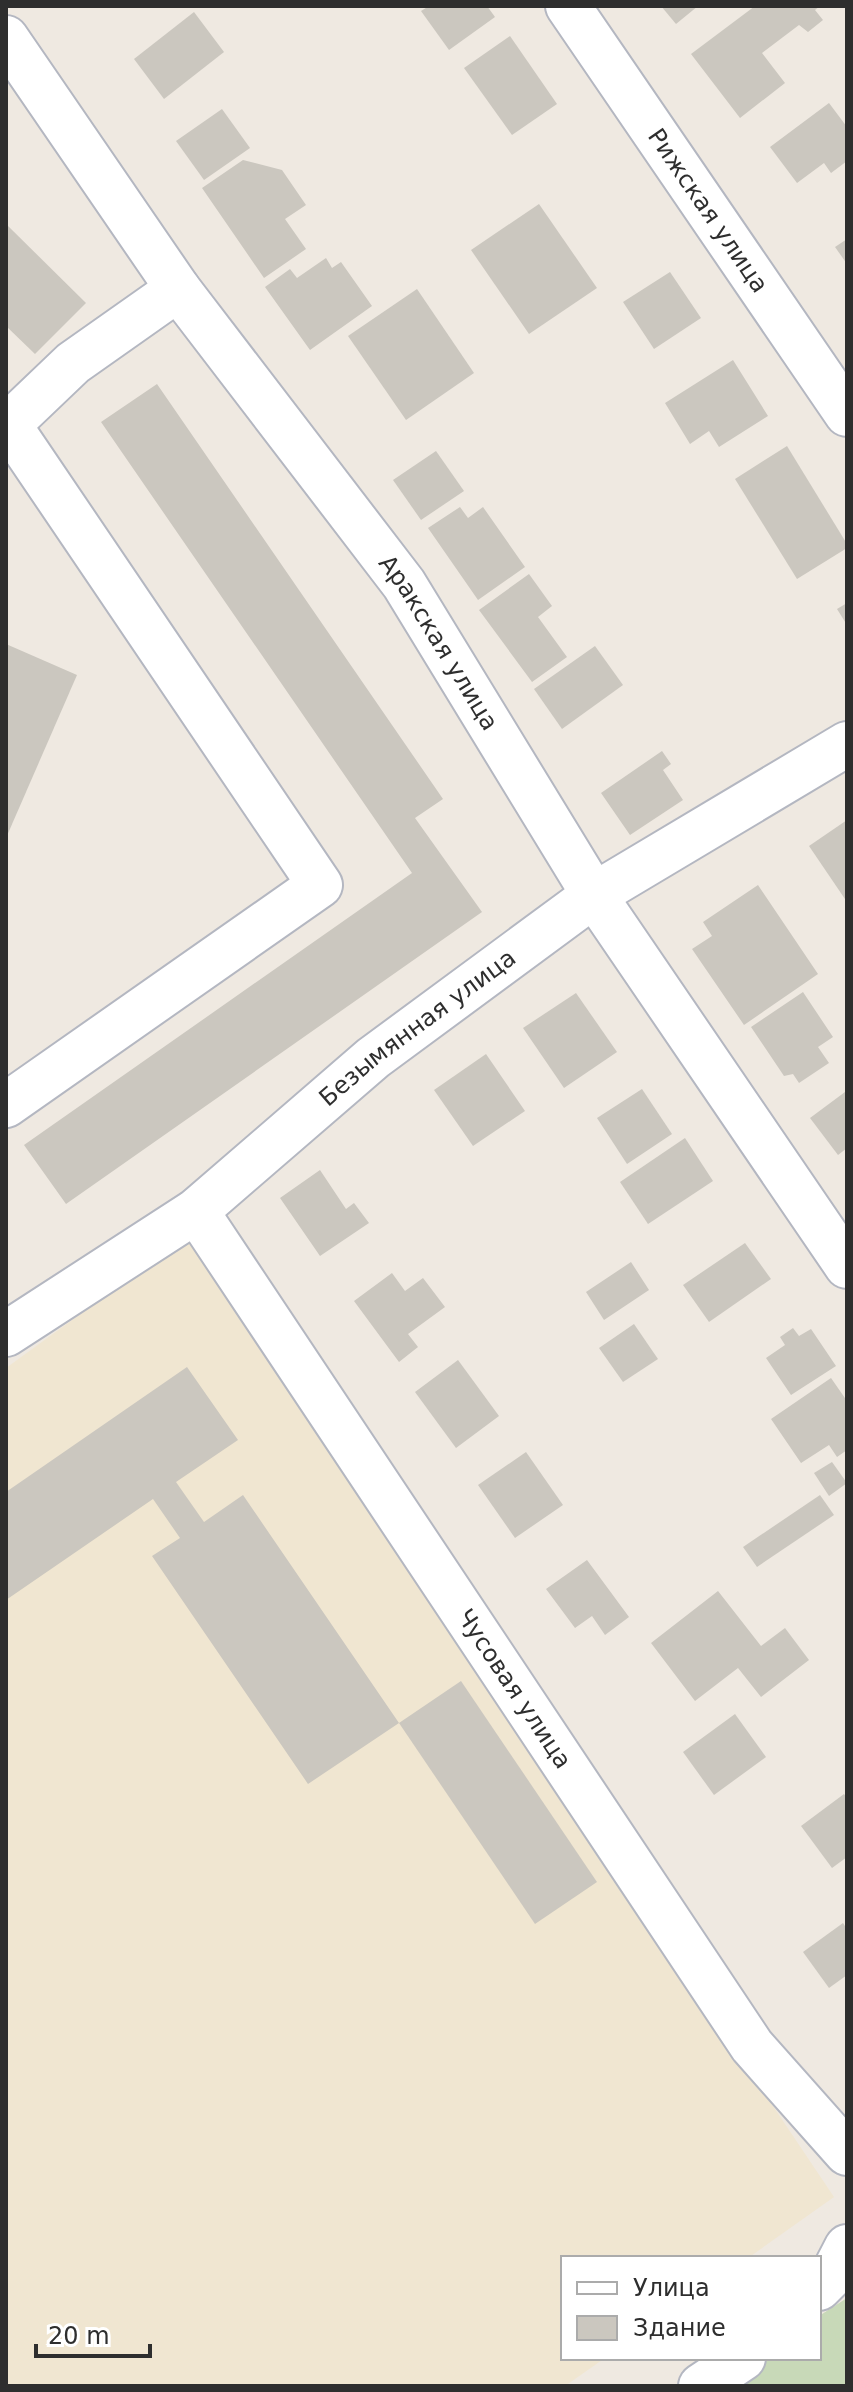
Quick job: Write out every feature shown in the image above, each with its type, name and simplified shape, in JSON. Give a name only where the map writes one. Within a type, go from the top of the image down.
[{"type":"street","name":"Рижская улица","points":[[568,6],[847,414]]},
{"type":"street","name":"Аракская улица","points":[[6,38],[178,289],[404,584],[594,895],[847,1266]]},
{"type":"street","points":[[6,1105],[320,885],[7,424],[73,363],[178,289]]},
{"type":"street","name":"Безымянная улица","points":[[6,1334],[196,1211],[373,1058],[594,895],[847,744]]},
{"type":"street","name":"Чусовая улица","points":[[196,1211],[752,2046],[847,2153]]},
{"type":"street","points":[[821,2286],[833,2274],[847,2247]]},
{"type":"street","points":[[701,2386],[740,2360]]},
{"type":"shaded area","points":[[210,1220],[746,2066],[834,2197],[751,2256],[561,2256],[561,2360],[602,2360],[565,2386],[6,2386],[6,1368]]},
{"type":"green space","points":[[847,2298],[847,2386],[708,2386],[749,2360],[821,2360],[821,2315]]},
{"type":"building","points":[[429,6],[487,6],[495,17],[449,50],[421,11]]},
{"type":"building","points":[[661,6],[698,6],[676,24]]},
{"type":"building","points":[[755,6],[820,6],[815,10],[823,20],[808,32],[799,25],[762,53],[785,83],[740,118],[691,54]]},
{"type":"building","points":[[194,12],[224,52],[164,99],[134,59]]},
{"type":"building","points":[[510,36],[557,104],[512,135],[464,68]]},
{"type":"building","points":[[829,103],[847,127],[847,161],[831,173],[824,163],[797,183],[770,147]]},
{"type":"building","points":[[222,109],[250,148],[204,180],[176,141]]},
{"type":"building","points":[[243,160],[282,170],[306,205],[285,219],[306,249],[264,278],[202,188]]},
{"type":"building","points":[[539,204],[597,288],[529,334],[471,250]]},
{"type":"building","points":[[6,224],[86,303],[35,354],[6,326]]},
{"type":"building","points":[[847,239],[847,264],[835,247]]},
{"type":"building","points":[[326,258],[332,268],[341,262],[372,306],[310,350],[265,287],[290,269],[297,278]]},
{"type":"building","points":[[670,272],[701,318],[654,349],[623,302]]},
{"type":"building","points":[[417,289],[474,373],[406,420],[348,336]]},
{"type":"building","points":[[733,360],[768,416],[719,447],[709,431],[690,444],[665,403]]},
{"type":"building","points":[[157,384],[443,799],[415,818],[482,912],[66,1204],[24,1145],[412,873],[101,422]]},
{"type":"building","points":[[787,446],[847,544],[847,548],[797,579],[735,479]]},
{"type":"building","points":[[436,451],[464,491],[421,520],[393,480]]},
{"type":"building","points":[[460,507],[468,518],[483,507],[525,567],[478,600],[428,528]]},
{"type":"building","points":[[529,574],[552,606],[538,617],[567,657],[532,682],[479,610]]},
{"type":"building","points":[[847,603],[847,625],[837,609]]},
{"type":"building","points":[[6,644],[77,675],[6,838]]},
{"type":"building","points":[[595,646],[623,685],[562,729],[534,689]]},
{"type":"building","points":[[662,751],[671,764],[663,770],[683,800],[630,835],[601,793]]},
{"type":"building","points":[[847,820],[847,902],[809,846]]},
{"type":"building","points":[[758,885],[818,974],[744,1025],[692,949],[712,936],[703,922]]},
{"type":"building","points":[[803,992],[833,1037],[818,1047],[829,1063],[799,1083],[793,1074],[784,1076],[751,1027]]},
{"type":"building","points":[[576,993],[617,1052],[564,1088],[523,1028]]},
{"type":"building","points":[[486,1054],[525,1111],[473,1146],[434,1090]]},
{"type":"building","points":[[642,1089],[672,1134],[627,1164],[597,1118]]},
{"type":"building","points":[[845,1092],[847,1148],[838,1155],[810,1118]]},
{"type":"building","points":[[685,1138],[713,1181],[648,1224],[620,1182]]},
{"type":"building","points":[[320,1170],[346,1209],[354,1203],[369,1223],[320,1256],[280,1198]]},
{"type":"building","points":[[745,1243],[771,1279],[709,1322],[683,1285]]},
{"type":"building","points":[[631,1262],[649,1290],[604,1320],[586,1292]]},
{"type":"building","points":[[392,1273],[405,1291],[423,1278],[445,1307],[408,1334],[418,1347],[399,1362],[354,1301]]},
{"type":"building","points":[[634,1324],[658,1359],[623,1382],[599,1348]]},
{"type":"building","points":[[793,1328],[799,1336],[811,1329],[836,1366],[791,1395],[766,1358],[785,1345],[780,1337]]},
{"type":"building","points":[[458,1360],[499,1416],[456,1448],[415,1392]]},
{"type":"building","points":[[187,1367],[238,1440],[176,1482],[204,1522],[243,1495],[399,1723],[308,1784],[152,1556],[180,1538],[153,1499],[6,1600],[6,1492]]},
{"type":"building","points":[[831,1378],[847,1401],[847,1450],[837,1457],[829,1445],[801,1463],[771,1419]]},
{"type":"building","points":[[526,1452],[563,1505],[515,1538],[478,1485]]},
{"type":"building","points":[[832,1462],[847,1483],[829,1496],[814,1473]]},
{"type":"building","points":[[820,1495],[834,1515],[757,1567],[743,1547]]},
{"type":"building","points":[[587,1560],[629,1617],[605,1635],[592,1616],[575,1628],[546,1589]]},
{"type":"building","points":[[718,1591],[761,1646],[785,1628],[809,1660],[761,1697],[738,1668],[695,1701],[651,1643]]},
{"type":"building","points":[[461,1681],[597,1882],[535,1924],[399,1723]]},
{"type":"building","points":[[735,1714],[766,1757],[714,1795],[683,1752]]},
{"type":"building","points":[[844,1794],[847,1798],[847,1857],[832,1868],[801,1826]]},
{"type":"building","points":[[843,1923],[847,1929],[847,1975],[829,1988],[803,1952]]}]
